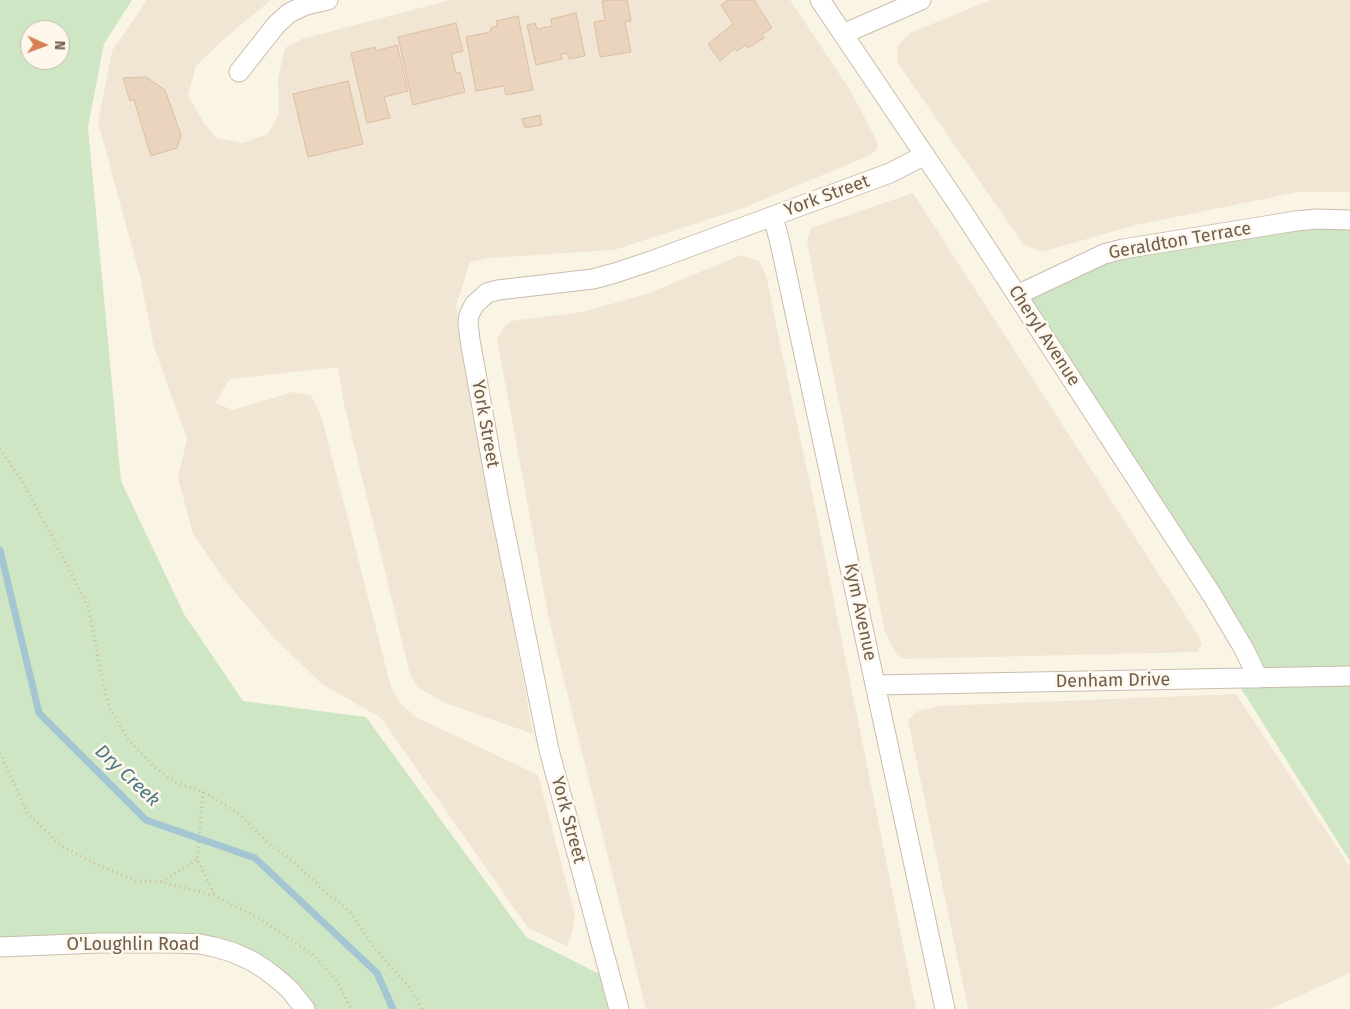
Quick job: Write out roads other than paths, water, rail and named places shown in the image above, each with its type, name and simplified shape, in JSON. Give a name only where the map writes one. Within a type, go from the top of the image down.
[{"type":"street","points":[[239,72],[276,25],[289,13],[306,5],[328,0]]},
{"type":"street","name":"Cheryl Avenue","points":[[820,0],[1017,294],[1212,595],[1244,649],[1258,678]]},
{"type":"street","points":[[843,34],[922,0]]},
{"type":"street","name":"York Street","points":[[619,1009],[549,750],[499,502],[470,340],[469,315],[474,304],[486,293],[593,279],[651,261],[890,173],[925,155]]},
{"type":"street","name":"Kym Avenue","points":[[773,216],[945,1009]]},
{"type":"street","name":"Geraldton Terrace","points":[[1017,294],[1104,254],[1124,249],[1296,221],[1317,219],[1350,220]]},
{"type":"street","name":"Denham Drive","points":[[875,685],[1350,676]]},
{"type":"street","name":"O'Loughlin Road","points":[[0,947],[99,943],[200,944],[232,952],[252,961],[280,981],[305,1009]]},
{"type":"waterway","name":"Dry Creek","points":[[0,550],[39,713],[146,820],[255,858],[377,973],[393,1009]]}]
